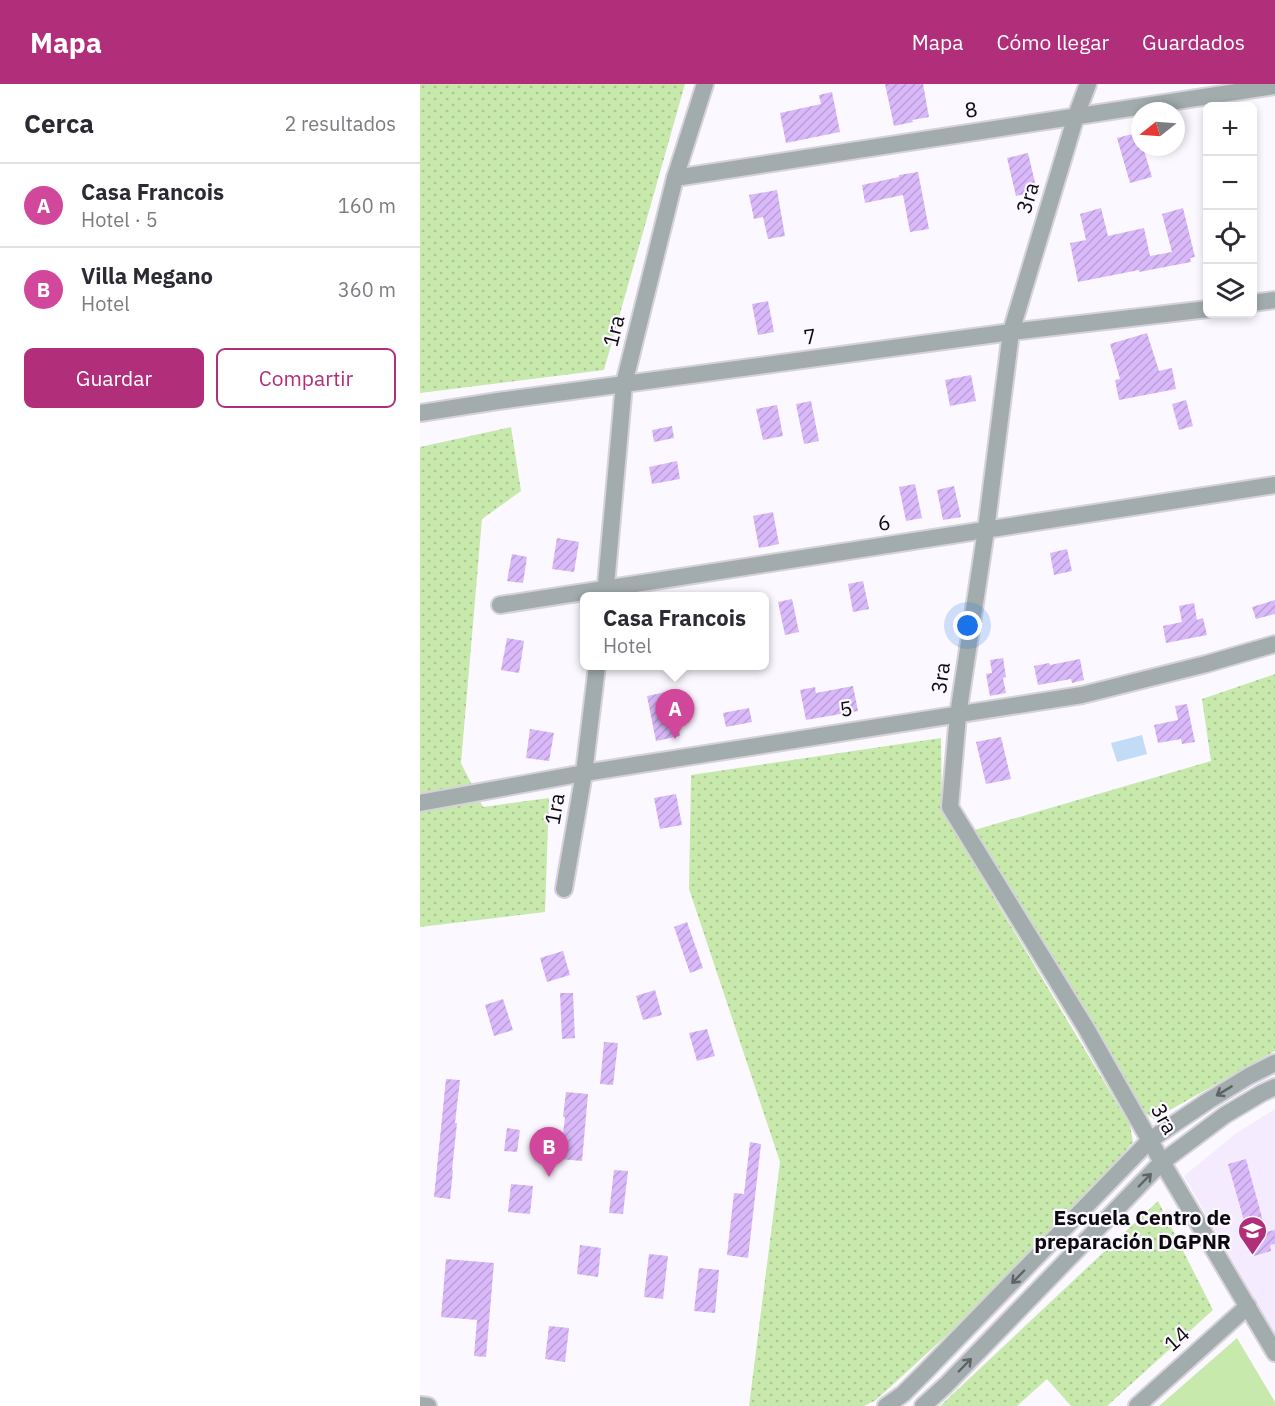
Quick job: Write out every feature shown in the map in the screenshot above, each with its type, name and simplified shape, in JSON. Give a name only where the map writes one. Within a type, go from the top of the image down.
[{"type":"street","name":"1ra","points":[[605,592],[624,384],[675,178],[705,84]]},
{"type":"street","name":"3ra","points":[[1088,84],[1076,116],[1011,332],[986,530],[958,715],[950,807],[1086,1028],[1275,1353]]},
{"type":"street","name":"8","points":[[675,178],[1275,86]]},
{"type":"street","points":[[1257,302],[1275,300]]},
{"type":"street","name":"7","points":[[420,413],[1011,332],[1203,310]]},
{"type":"street","name":"6","points":[[605,592],[1275,485]]},
{"type":"street","name":"6","points":[[500,605],[580,595]]},
{"type":"street","name":"5","points":[[420,803],[584,773],[1082,695],[1275,644]]},
{"type":"street","name":"1ra","points":[[564,889],[584,773],[597,670]]},
{"type":"street","points":[[886,1406],[903,1394],[924,1373],[1150,1140],[1208,1101],[1275,1063]]},
{"type":"street","points":[[923,1406],[1162,1162],[1225,1115],[1275,1087]]},
{"type":"street","name":"14","points":[[1137,1406],[1248,1306]]},
{"type":"street","points":[[420,1405],[428,1406]]},
{"type":"shaded area","name":"Escuela Centro de preparación DGPNR","points":[[1275,1109],[1275,1335],[1184,1176],[1235,1134]]},
{"type":"green space","points":[[420,84],[685,84],[604,370],[420,393]]},
{"type":"green space","points":[[511,427],[521,491],[482,519],[461,763],[483,807],[549,798],[545,912],[420,927],[420,447]]},
{"type":"green space","points":[[1275,674],[1275,1051],[1154,1119],[1145,1113],[971,831],[1211,761],[1202,699]]},
{"type":"green space","points":[[941,738],[942,811],[1130,1125],[1133,1142],[970,1314],[876,1400],[864,1406],[749,1406],[780,1162],[689,889],[691,775]]},
{"type":"green space","points":[[1158,1201],[1213,1310],[1107,1406],[1071,1406],[1047,1379],[1017,1406],[940,1406]]},
{"type":"green space","points":[[1237,1338],[1275,1402],[1275,1406],[1159,1406]]},
{"type":"water","points":[[1142,735],[1147,754],[1117,762],[1111,743]]},
{"type":"building","points":[[885,84],[923,84],[929,117],[894,126]]},
{"type":"building","points":[[832,92],[840,132],[786,143],[780,113],[821,104],[819,95]]},
{"type":"building","points":[[1131,134],[1131,156],[1146,156],[1152,177],[1130,183],[1117,138]]},
{"type":"building","points":[[1028,153],[1037,191],[1016,196],[1007,158]]},
{"type":"building","points":[[918,172],[929,229],[910,232],[903,195],[865,203],[862,185]]},
{"type":"building","points":[[777,190],[785,236],[768,239],[763,217],[754,219],[749,195]]},
{"type":"building","points":[[1101,208],[1108,236],[1144,228],[1150,256],[1172,252],[1162,214],[1183,208],[1195,257],[1190,258],[1191,262],[1078,282],[1070,243],[1086,240],[1080,214]]},
{"type":"building","points":[[768,301],[774,332],[758,335],[752,304]]},
{"type":"building","points":[[1147,333],[1159,371],[1172,368],[1176,389],[1119,400],[1115,380],[1120,379],[1110,344]]},
{"type":"building","points":[[971,375],[976,401],[950,406],[945,380]]},
{"type":"building","points":[[1186,400],[1193,426],[1179,430],[1172,404]]},
{"type":"building","points":[[811,401],[819,441],[804,444],[796,404]]},
{"type":"building","points":[[777,405],[783,436],[763,440],[756,409]]},
{"type":"building","points":[[672,426],[674,438],[654,442],[652,430]]},
{"type":"building","points":[[677,461],[680,479],[652,484],[649,467]]},
{"type":"building","points":[[915,484],[922,518],[906,521],[899,487]]},
{"type":"building","points":[[954,486],[961,517],[943,520],[937,490]]},
{"type":"building","points":[[773,512],[779,544],[759,548],[753,516]]},
{"type":"building","points":[[557,538],[579,542],[574,572],[552,569]]},
{"type":"building","points":[[1067,549],[1072,571],[1054,575],[1050,553]]},
{"type":"building","points":[[512,554],[527,557],[523,583],[507,581]]},
{"type":"building","points":[[863,581],[869,609],[853,612],[848,584]]},
{"type":"building","points":[[792,599],[799,632],[785,635],[778,602]]},
{"type":"building","points":[[1275,600],[1275,614],[1256,619],[1252,607]]},
{"type":"building","points":[[1194,603],[1197,620],[1203,618],[1207,635],[1166,643],[1163,626],[1182,622],[1179,606]]},
{"type":"building","points":[[507,638],[524,641],[519,673],[501,670]]},
{"type":"building","points":[[1003,658],[1006,693],[990,696],[986,674],[992,673],[990,660]]},
{"type":"building","points":[[1080,659],[1084,680],[1072,683],[1071,679],[1038,685],[1034,666]]},
{"type":"building","points":[[853,686],[858,711],[806,720],[800,690],[815,687],[816,693]]},
{"type":"building","points":[[671,691],[680,736],[656,741],[647,696]]},
{"type":"building","points":[[1187,704],[1195,742],[1182,744],[1181,739],[1158,743],[1154,725],[1178,720],[1175,706]]},
{"type":"building","points":[[749,708],[752,722],[726,727],[723,713]]},
{"type":"building","points":[[530,729],[554,733],[549,761],[526,758]]},
{"type":"building","points":[[1001,737],[1011,779],[986,784],[976,742]]},
{"type":"building","points":[[676,794],[682,825],[660,829],[654,798]]},
{"type":"building","points":[[687,922],[703,968],[690,973],[674,927]]},
{"type":"building","points":[[563,951],[570,975],[547,982],[540,958]]},
{"type":"building","points":[[655,990],[662,1015],[643,1020],[636,996]]},
{"type":"building","points":[[560,993],[573,993],[575,1038],[562,1039]]},
{"type":"building","points":[[503,999],[513,1030],[494,1036],[485,1005]]},
{"type":"building","points":[[707,1029],[715,1056],[697,1061],[689,1033]]},
{"type":"building","points":[[604,1042],[618,1043],[613,1085],[600,1084]]},
{"type":"building","points":[[446,1079],[460,1080],[450,1199],[434,1197]]},
{"type":"building","points":[[566,1092],[588,1094],[582,1161],[560,1159]]},
{"type":"building","points":[[507,1128],[520,1130],[517,1152],[504,1151]]},
{"type":"building","points":[[750,1142],[761,1144],[748,1258],[727,1255],[734,1193],[744,1194]]},
{"type":"building","points":[[1246,1159],[1266,1232],[1275,1230],[1275,1244],[1270,1245],[1271,1251],[1254,1256],[1228,1164]]},
{"type":"building","points":[[614,1170],[628,1171],[623,1214],[609,1213]]},
{"type":"building","points":[[511,1184],[533,1186],[530,1214],[508,1212]]},
{"type":"building","points":[[580,1245],[601,1248],[598,1277],[577,1274]]},
{"type":"building","points":[[649,1254],[668,1256],[663,1299],[644,1297]]},
{"type":"building","points":[[446,1259],[494,1263],[486,1357],[474,1356],[477,1320],[441,1317]]},
{"type":"building","points":[[699,1268],[719,1270],[715,1313],[694,1311]]},
{"type":"building","points":[[549,1326],[569,1328],[565,1362],[545,1359]]},
{"type":"place","name":"Casa Francois","points":[[675,739]]},
{"type":"place","name":"Villa Megano","points":[[549,1177]]},
{"type":"place","name":"Escuela Centro de preparación DGPNR","points":[[1252,1256]]}]
